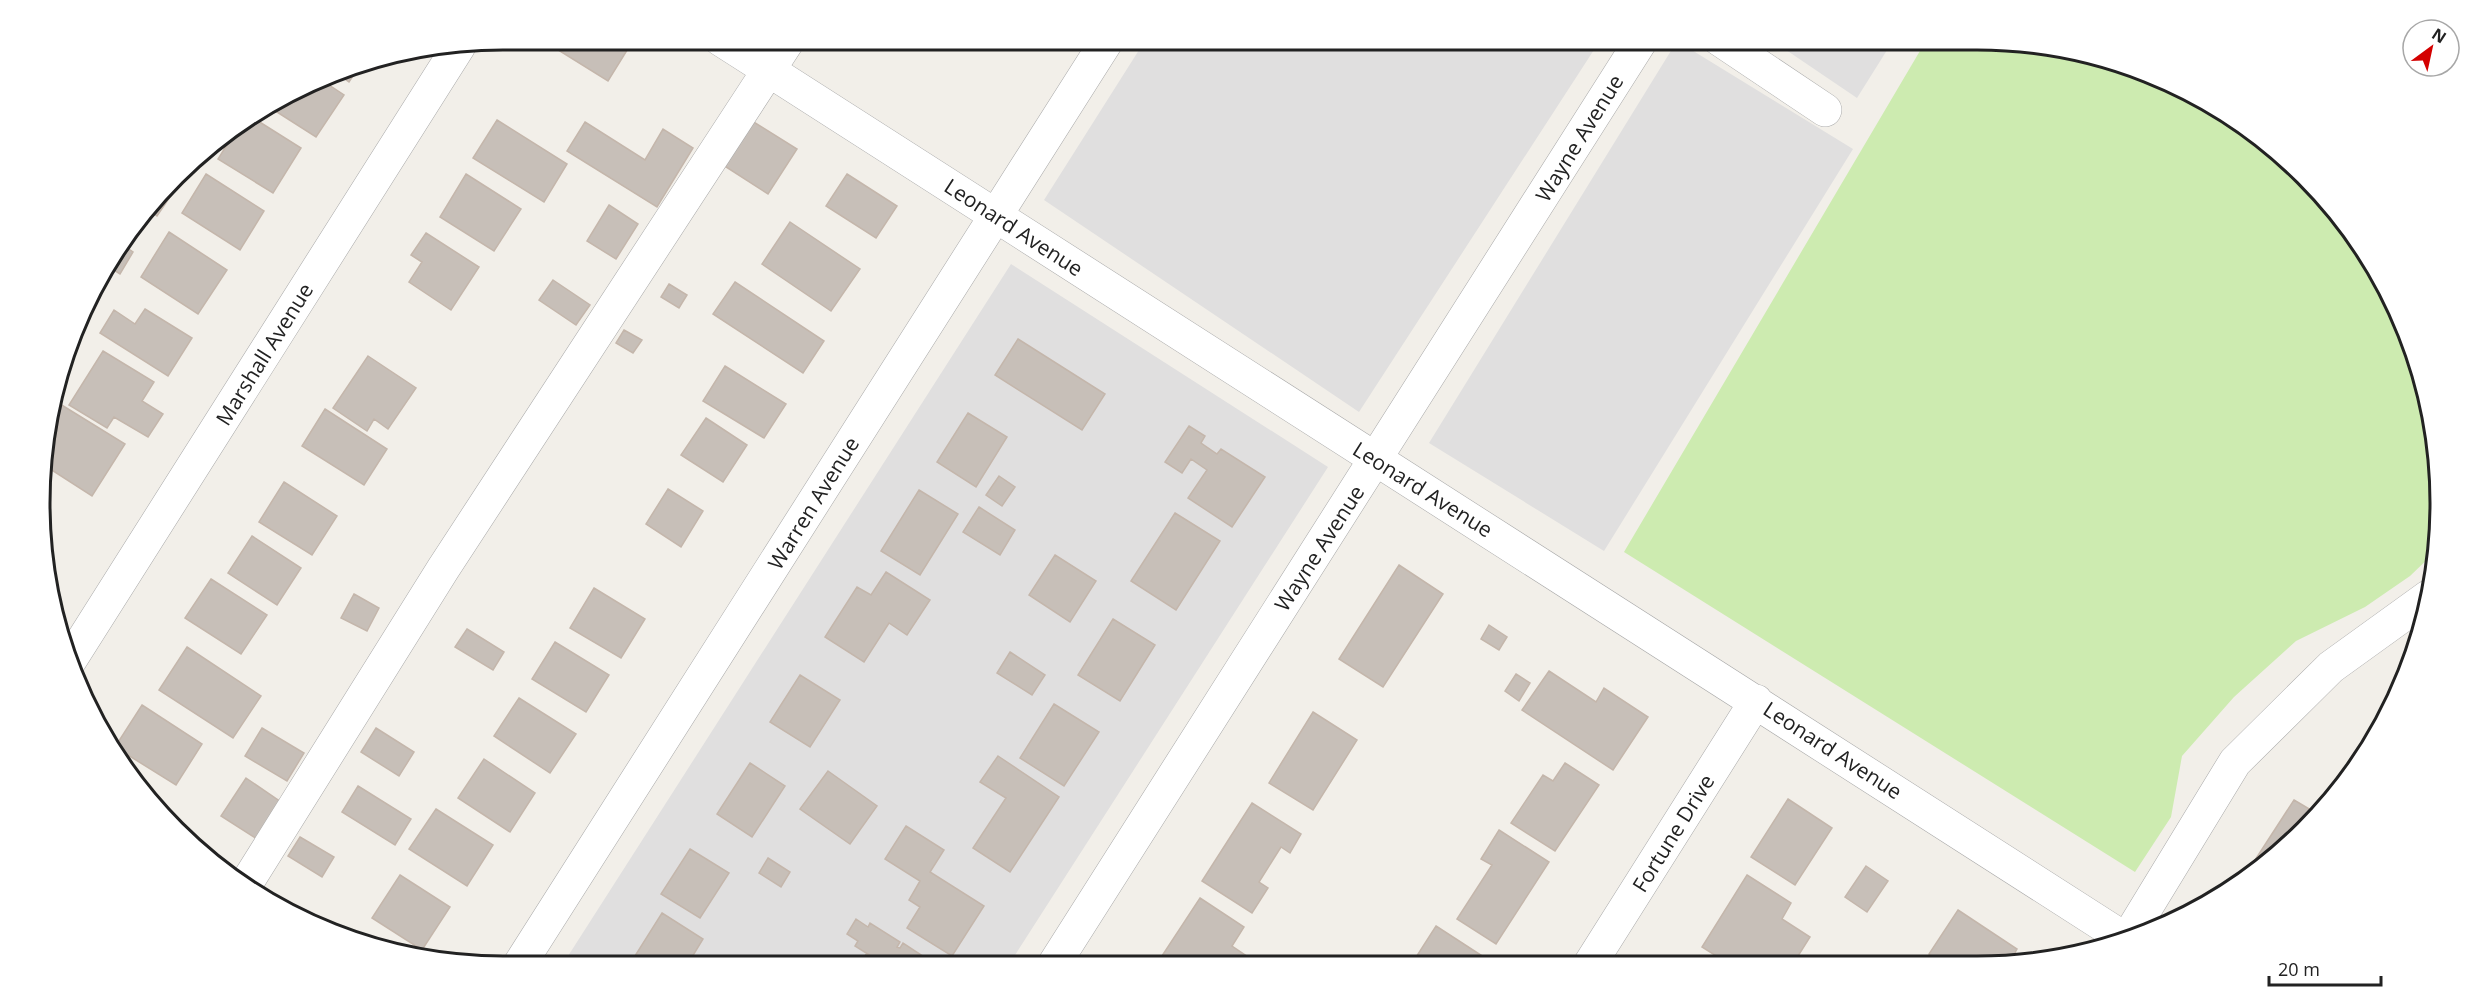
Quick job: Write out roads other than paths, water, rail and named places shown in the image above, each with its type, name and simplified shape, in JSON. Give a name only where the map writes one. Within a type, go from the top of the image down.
[{"type":"street","name":"Leonard Avenue","points":[[737,50],[2117,933]]},
{"type":"street","points":[[249,879],[450,559],[782,50]]},
{"type":"street","name":"Warren Avenue","points":[[525,956],[1101,50]]},
{"type":"street","name":"Wayne Avenue","points":[[1059,956],[1635,50]]},
{"type":"street","points":[[1735,50],[1825,111]]},
{"type":"street","name":"Marshall Avenue","points":[[75,652],[455,52]]},
{"type":"street","points":[[2133,928],[2235,762],[2331,666],[2418,604]]},
{"type":"street","name":"Fortune Drive","points":[[1595,956],[1756,701]]}]
